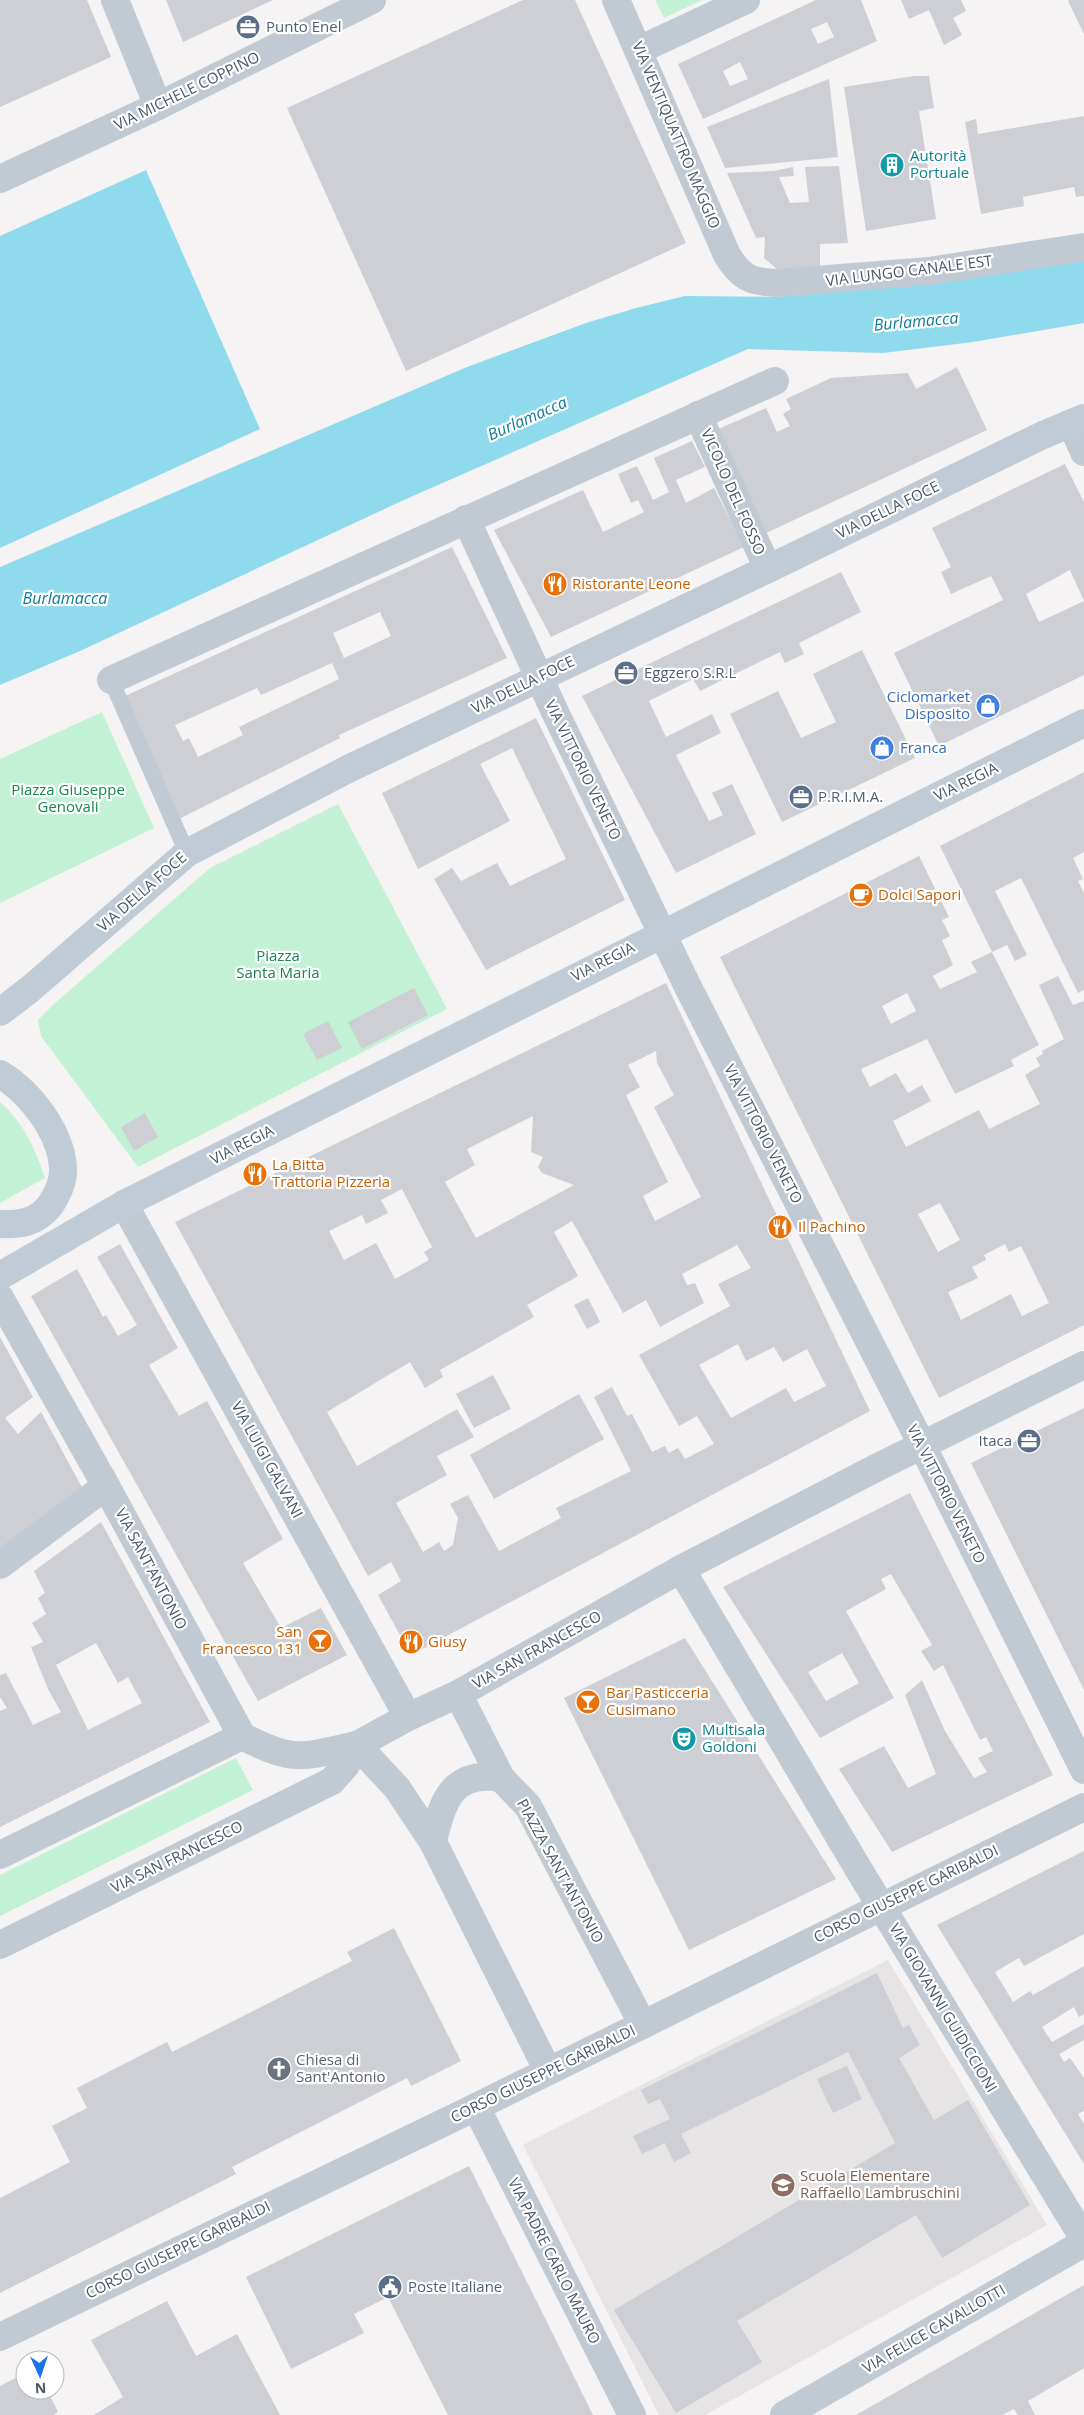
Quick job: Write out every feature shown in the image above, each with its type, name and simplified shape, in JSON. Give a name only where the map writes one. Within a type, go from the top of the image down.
[{"type":"street","points":[[116,0],[158,106]]},
{"type":"street","name":"VIA MICHELE COPPINO","points":[[0,179],[158,106],[372,0]]},
{"type":"street","name":"VIA VENTIQUATTRO MAGGIO","points":[[616,0],[736,270]]},
{"type":"street","points":[[639,50],[746,0]]},
{"type":"street","name":"VIA LUNGO CANALE EST","points":[[736,270],[759,282],[797,283],[929,271],[1084,246]]},
{"type":"street","points":[[111,680],[775,381]]},
{"type":"street","name":"VICOLO DEL FOSSO","points":[[698,415],[768,569]]},
{"type":"street","points":[[1077,420],[1084,452]]},
{"type":"street","name":"VIA DELLA FOCE","points":[[0,1012],[29,990],[187,853],[348,769],[1077,420]]},
{"type":"street","name":"VIA VITTORIO VENETO","points":[[466,519],[661,933],[922,1445],[1084,1770]]},
{"type":"street","name":"VIA REGIA","points":[[0,1276],[124,1204],[661,933],[1084,723]]},
{"type":"street","points":[[0,1074],[27,1096],[49,1127],[61,1154],[64,1170],[61,1186],[47,1210],[36,1220],[24,1223],[0,1224]]},
{"type":"street","name":"VIA REGIA","points":[[36,1220],[124,1204]]},
{"type":"street","name":"VIA LUIGI GALVANI","points":[[124,1204],[408,1717]]},
{"type":"street","name":"VIA SANT'ANTONIO","points":[[0,1298],[106,1486],[242,1736]]},
{"type":"street","name":"VIA SAN FRANCESCO","points":[[0,1945],[332,1781],[346,1764],[357,1745],[408,1717],[458,1694],[681,1569],[922,1445],[1084,1365]]},
{"type":"street","points":[[0,1565],[106,1486]]},
{"type":"street","name":"VIA GIOVANNI GUIDICCIONI","points":[[681,1569],[881,1906],[1084,2239]]},
{"type":"street","name":"PIAZZA SANT'ANTONIO","points":[[458,1694],[501,1778],[528,1806],[643,2025]]},
{"type":"street","points":[[0,1854],[242,1736],[272,1751],[291,1756],[311,1755],[357,1745],[397,1788],[432,1842],[548,2071]]},
{"type":"street","points":[[432,1842],[441,1809],[452,1790],[465,1781],[478,1776],[501,1778]]},
{"type":"street","name":"CORSO GIUSEPPE GARIBALDI","points":[[0,2336],[476,2107],[1084,1807]]},
{"type":"street","name":"VIA PADRE CARLO MAURO","points":[[476,2107],[632,2415]]},
{"type":"street","name":"VIA FELICE CAVALLOTTI","points":[[784,2415],[1084,2243]]},
{"type":"lane","points":[[111,680],[187,853]]},
{"type":"shaded area","name":"Scuola Elementare Raffaello Lambruschini","points":[[888,1960],[1047,2225],[705,2415],[659,2415],[523,2145]]},
{"type":"green space","points":[[655,0],[702,0],[664,18]]},
{"type":"green space","name":"Piazza Giuseppe Genovali","points":[[102,712],[154,828],[0,903],[0,759]]},
{"type":"green space","name":"Piazza Santa Maria","points":[[338,804],[447,1009],[138,1167],[41,1036],[38,1020],[210,868]]},
{"type":"green space","points":[[0,1102],[22,1127],[45,1178],[0,1203]]},
{"type":"green space","points":[[236,1758],[253,1790],[0,1916],[0,1875]]},
{"type":"water","points":[[146,170],[260,429],[0,548],[0,236]]},
{"type":"water","name":"Burlamacca","points":[[1084,257],[1084,323],[973,342],[883,353],[748,349],[406,499],[80,651],[0,685],[0,567],[467,367],[586,323],[685,296],[776,297],[882,288],[979,276]]},
{"type":"building","points":[[0,0],[87,0],[111,57],[0,107]]},
{"type":"building","points":[[166,0],[273,0],[183,42]]},
{"type":"building","points":[[523,0],[575,0],[686,243],[406,371],[287,108]]},
{"type":"building","points":[[816,0],[861,0],[877,41],[703,119],[678,64]],"holes":[[[827,22],[834,37],[818,44],[811,29]],[[740,62],[748,79],[730,86],[723,71]]]},
{"type":"building","points":[[901,0],[961,0],[966,11],[953,18],[962,35],[944,45],[929,10],[909,19]]},
{"type":"building","points":[[1084,0],[1084,34],[1068,1]]},
{"type":"building","name":"Autorità Portuale","points":[[914,76],[929,76],[934,108],[919,111],[936,219],[866,231],[844,87]]},
{"type":"building","points":[[829,79],[838,157],[725,168],[707,127]]},
{"type":"building","points":[[1084,116],[1084,196],[1076,197],[1074,187],[1023,197],[1024,206],[981,214],[965,122],[976,119],[978,134]]},
{"type":"building","points":[[839,166],[848,243],[820,244],[820,268],[778,270],[764,258],[765,237],[756,238],[727,173],[774,171],[793,167],[794,176],[779,177],[790,203],[809,202],[805,167]]},
{"type":"building","points":[[957,367],[987,430],[764,534],[716,430],[766,408],[777,432],[790,426],[783,414],[791,409],[786,399],[831,378],[908,373],[916,389]]},
{"type":"building","points":[[692,441],[705,467],[676,480],[686,503],[714,488],[744,547],[551,637],[494,530],[583,490],[603,532],[644,512],[638,500],[631,503],[618,474],[637,466],[653,500],[669,492],[654,458]]},
{"type":"building","points":[[1065,464],[1084,502],[1084,601],[1084,675],[939,746],[894,653],[1003,600],[991,576],[951,594],[941,572],[951,567],[932,528]],"holes":[[[1070,570],[1084,601],[1039,622],[1026,594]]]},
{"type":"building","points":[[452,547],[507,658],[339,735],[340,738],[179,819],[125,696]],"holes":[[[380,612],[391,636],[344,658],[333,633]],[[332,663],[339,679],[239,727],[243,735],[198,757],[189,738],[183,741],[175,725],[257,688],[261,695]]]},
{"type":"building","points":[[841,572],[861,612],[799,643],[804,654],[785,663],[780,652],[700,691],[693,679],[649,701],[666,737],[712,714],[721,733],[676,755],[709,821],[723,815],[712,793],[732,784],[756,834],[676,873],[582,696]]},
{"type":"building","points":[[862,650],[915,758],[782,822],[730,714],[778,691],[801,738],[836,722],[813,674]]},
{"type":"building","points":[[536,718],[625,900],[486,970],[434,879],[452,868],[461,881],[497,863],[510,886],[566,859],[512,748],[480,764],[510,821],[418,869],[382,793]]},
{"type":"building","points":[[1084,772],[1084,852],[1073,858],[1083,879],[1078,881],[1084,893],[1084,990],[1078,993],[1021,878],[995,891],[1027,955],[1015,961],[1007,945],[992,952],[940,846]]},
{"type":"building","points":[[919,856],[949,917],[942,920],[950,936],[942,940],[953,965],[933,976],[940,989],[977,972],[971,962],[992,952],[1039,1045],[1011,1060],[1014,1066],[955,1094],[927,1039],[861,1069],[870,1087],[896,1073],[908,1093],[922,1085],[931,1101],[893,1121],[906,1147],[979,1110],[989,1129],[1040,1104],[1025,1075],[1040,1066],[1036,1058],[1043,1054],[1042,1051],[1064,1039],[1039,985],[1058,976],[1073,1005],[1084,1001],[1084,1325],[939,1398],[720,957]],"holes":[[[907,993],[916,1011],[891,1024],[882,1006]],[[940,1203],[960,1240],[938,1252],[918,1214]],[[1005,1244],[1009,1252],[1021,1246],[1049,1303],[1022,1316],[1011,1294],[961,1320],[948,1292],[978,1278],[972,1267],[986,1260],[984,1255]]]},
{"type":"building","points":[[666,983],[870,1411],[411,1655],[378,1595],[401,1581],[391,1562],[368,1576],[175,1222]],"holes":[[[656,1051],[657,1063],[674,1095],[654,1107],[701,1197],[655,1221],[643,1196],[668,1182],[626,1095],[640,1087],[628,1065]],[[533,1116],[531,1152],[543,1157],[538,1167],[542,1173],[574,1185],[476,1238],[445,1182],[475,1165],[467,1149]],[[402,1189],[432,1247],[424,1252],[429,1260],[395,1279],[376,1243],[344,1260],[329,1231],[362,1215],[366,1224],[388,1213],[381,1200]],[[572,1221],[623,1313],[646,1300],[660,1327],[704,1303],[695,1283],[687,1285],[682,1274],[737,1245],[751,1268],[718,1284],[730,1306],[639,1355],[679,1426],[697,1416],[714,1444],[685,1459],[678,1448],[669,1453],[665,1446],[652,1452],[632,1414],[627,1416],[612,1387],[594,1397],[631,1471],[556,1508],[561,1518],[499,1551],[468,1495],[450,1504],[458,1518],[453,1545],[444,1551],[439,1542],[423,1552],[396,1503],[447,1475],[437,1456],[474,1437],[457,1409],[357,1466],[327,1412],[410,1362],[425,1388],[443,1377],[440,1370],[534,1317],[527,1305],[578,1276],[554,1232]],[[738,1344],[746,1361],[774,1347],[783,1362],[807,1349],[826,1386],[794,1402],[786,1388],[731,1418],[699,1365]]]},
{"type":"building","points":[[414,988],[428,1015],[362,1049],[348,1022]]},
{"type":"building","points":[[328,1021],[342,1048],[317,1060],[303,1034]]},
{"type":"building","points":[[145,1113],[158,1137],[134,1151],[121,1127]]},
{"type":"building","points":[[120,1244],[178,1348],[149,1365],[179,1416],[207,1401],[283,1539],[243,1563],[281,1628],[321,1608],[347,1655],[258,1701],[31,1296],[77,1269],[103,1317],[106,1315],[118,1336],[137,1325],[97,1257]]},
{"type":"building","points":[[588,1298],[600,1322],[587,1329],[574,1305]]},
{"type":"building","points":[[0,1337],[33,1397],[5,1418],[18,1434],[41,1412],[84,1491],[0,1551]]},
{"type":"building","points":[[493,1375],[511,1409],[474,1428],[456,1394]]},
{"type":"building","points":[[579,1394],[604,1439],[494,1499],[470,1455]]},
{"type":"building","points":[[1084,1408],[1084,1690],[971,1463]]},
{"type":"building","points":[[910,1493],[1053,1775],[892,1852],[839,1769],[884,1746],[908,1788],[936,1774],[905,1695],[922,1680],[945,1731],[974,1778],[987,1772],[978,1758],[993,1751],[986,1737],[980,1740],[943,1665],[934,1671],[921,1651],[932,1645],[891,1574],[881,1579],[886,1589],[846,1611],[894,1698],[820,1738],[723,1587]],"holes":[[[842,1653],[859,1683],[826,1701],[808,1672]]]},
{"type":"building","points":[[101,1522],[210,1722],[0,1827],[0,1711],[7,1708],[0,1697],[0,1675],[6,1673],[33,1725],[61,1712],[48,1689],[31,1647],[43,1642],[32,1623],[46,1614],[38,1598],[45,1593],[34,1571]],"holes":[[[96,1643],[118,1683],[128,1677],[142,1703],[88,1730],[56,1665]]]},
{"type":"building","points":[[685,1638],[836,1879],[689,1950],[564,1698]]},
{"type":"building","points":[[1084,1851],[1084,1934],[1024,1966],[1019,1958],[995,1972],[1013,2002],[1030,1991],[1033,1995],[1084,1966],[1084,2014],[1079,2017],[1074,2007],[1042,2027],[1052,2042],[1084,2024],[1084,2040],[1059,2054],[1064,2062],[1070,2058],[1084,2078],[1084,2111],[1078,2114],[1084,2124],[1084,2164],[937,1925]]},
{"type":"building","name":"Chiesa di Sant'Antonio","points":[[394,1928],[461,2061],[411,2086],[407,2078],[232,2167],[236,2174],[0,2293],[0,2198],[70,2162],[52,2126],[87,2108],[77,2088],[167,2042],[172,2052],[352,1961],[347,1952]]},
{"type":"building","points":[[877,1973],[903,2028],[909,2025],[920,2045],[899,2058],[934,2120],[968,2100],[1030,2205],[942,2258],[916,2215],[737,2321],[762,2362],[676,2413],[614,2310],[895,2143],[848,2052],[681,2134],[691,2153],[674,2162],[665,2143],[642,2154],[633,2136],[670,2119],[660,2099],[648,2104],[641,2090]]},
{"type":"building","points":[[847,2066],[862,2099],[833,2113],[817,2079]]},
{"type":"building","name":"Poste Italiane","points":[[469,2166],[593,2415],[448,2415],[388,2297],[354,2314],[364,2333],[291,2369],[246,2277]]},
{"type":"building","points":[[1084,2285],[1084,2368],[1028,2401],[1035,2415],[1018,2415],[1014,2409],[1002,2415],[856,2415]]},
{"type":"building","points":[[167,2301],[196,2356],[237,2334],[280,2415],[94,2415],[123,2397],[91,2340]]},
{"type":"building","points":[[15,2378],[15,2400],[52,2400],[58,2412],[53,2415],[0,2415],[0,2386]]},
{"type":"place","name":"Punto Enel","points":[[248,27]]},
{"type":"place","name":"Autorità Portuale","points":[[892,165]]},
{"type":"place","name":"Ristorante Leone","points":[[555,584]]},
{"type":"place","name":"Eggzero S.R.L","points":[[626,673]]},
{"type":"place","name":"Ciclomarket Disposito","points":[[988,706]]},
{"type":"place","name":"Franca","points":[[882,748]]},
{"type":"place","name":"P.R.I.M.A.","points":[[801,797]]},
{"type":"place","name":"Dolci Sapori","points":[[861,895]]},
{"type":"place","name":"La Bitta Trattoria Pizzeria","points":[[255,1174]]},
{"type":"place","name":"Il Pachino","points":[[780,1227]]},
{"type":"place","name":"Itaca","points":[[1029,1441]]},
{"type":"place","name":"San Francesco 131","points":[[320,1641]]},
{"type":"place","name":"Giusy","points":[[411,1642]]},
{"type":"place","name":"Bar Pasticceria Cusimano","points":[[588,1702]]},
{"type":"place","name":"Multisala Goldoni","points":[[684,1739]]},
{"type":"place","name":"Chiesa di Sant'Antonio","points":[[279,2069]]},
{"type":"place","name":"Scuola Elementare Raffaello Lambruschini","points":[[783,2185]]},
{"type":"place","name":"Poste Italiane","points":[[390,2287]]}]
